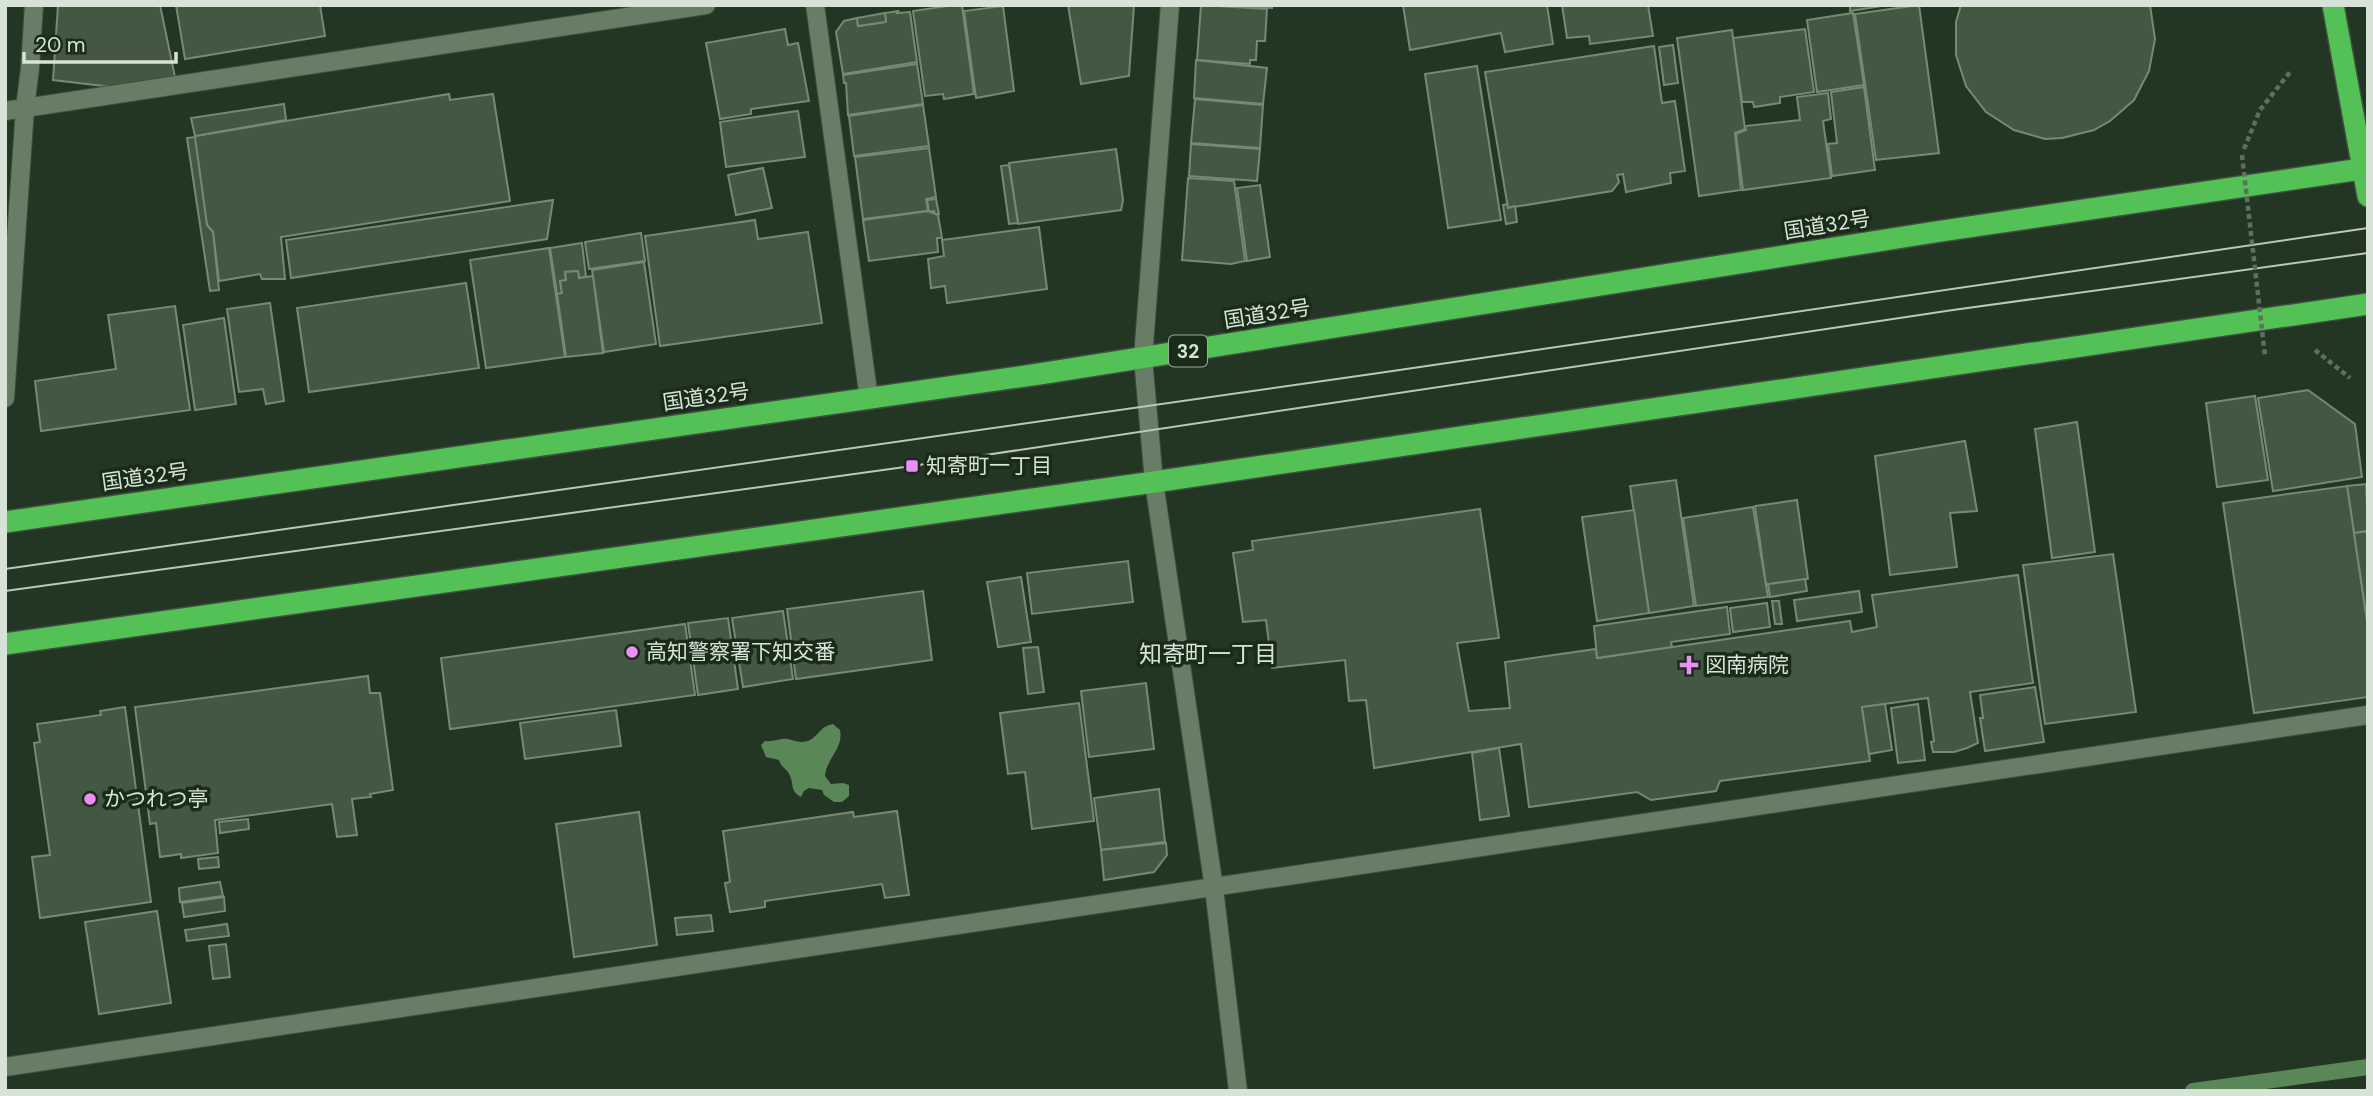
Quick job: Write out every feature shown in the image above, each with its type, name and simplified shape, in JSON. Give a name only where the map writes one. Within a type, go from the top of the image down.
[{"type":"highway","points":[[2333,5],[2368,196]]},
{"type":"highway","name":"国道32号","points":[[5,522],[1143,358],[1935,232],[2365,168]]},
{"type":"highway","points":[[5,644],[1154,482],[2368,304]]},
{"type":"street","points":[[5,398],[34,5]]},
{"type":"street","points":[[5,111],[706,5]]},
{"type":"street","points":[[815,5],[869,399]]},
{"type":"street","points":[[1170,5],[1143,358],[1154,482],[1214,888],[1238,1091]]},
{"type":"street","points":[[5,1066],[2368,715]]},
{"type":"path","points":[[2277,355],[2265,356],[2242,155],[2260,110],[2290,72]]},
{"type":"path","points":[[2314,349],[2350,378]]},
{"type":"shaded area","points":[[833,724],[840,730],[841,736],[825,776],[831,784],[849,785],[849,796],[842,802],[834,802],[824,795],[822,790],[809,788],[801,797],[794,790],[789,774],[779,760],[766,757],[761,745],[765,741],[783,739],[807,741],[826,726]]},
{"type":"building","points":[[58,5],[160,5],[175,77],[121,88],[53,80]]},
{"type":"building","points":[[176,5],[320,5],[325,36],[185,59]]},
{"type":"building","points":[[962,5],[974,94],[944,99],[943,94],[925,96],[913,11]]},
{"type":"building","points":[[1068,5],[1134,5],[1129,76],[1081,84]]},
{"type":"building","points":[[1201,5],[1267,9],[1265,41],[1257,41],[1256,60],[1250,60],[1250,64],[1197,60]]},
{"type":"building","points":[[1230,5],[1272,5],[1272,8]]},
{"type":"building","points":[[1403,5],[1547,5],[1553,44],[1505,52],[1501,33],[1410,50]]},
{"type":"building","points":[[1562,5],[1648,5],[1653,36],[1590,44],[1589,36],[1567,38]]},
{"type":"building","points":[[1850,5],[1888,5],[1850,11]]},
{"type":"building","points":[[1919,5],[1939,153],[1876,160],[1855,14]]},
{"type":"building","points":[[1961,5],[2150,5],[2155,39],[2149,71],[2134,100],[2110,121],[2094,130],[2045,139],[2014,130],[1986,112],[1966,86],[1956,55],[1956,22]]},
{"type":"building","points":[[1003,6],[1014,91],[976,98],[964,11]]},
{"type":"building","points":[[898,11],[897,13],[910,12],[917,62],[843,74],[836,32],[844,21],[857,18],[858,26],[886,22],[885,13]]},
{"type":"building","points":[[885,13],[886,22],[858,26],[857,18]]},
{"type":"building","points":[[1853,13],[1864,85],[1817,92],[1807,20]]},
{"type":"building","points":[[785,29],[788,45],[798,43],[809,101],[751,109],[751,114],[720,119],[706,43]]},
{"type":"building","points":[[1805,29],[1814,92],[1780,97],[1780,103],[1754,107],[1753,102],[1742,102],[1733,38]]},
{"type":"building","points":[[1732,30],[1745,129],[1735,133],[1741,190],[1699,196],[1677,38]]},
{"type":"building","points":[[1673,45],[1678,83],[1664,85],[1659,47]]},
{"type":"building","points":[[1654,46],[1662,103],[1675,101],[1685,171],[1670,173],[1671,183],[1626,192],[1623,174],[1617,175],[1619,182],[1612,191],[1508,208],[1485,72]]},
{"type":"building","points":[[1196,60],[1267,68],[1263,104],[1194,98]]},
{"type":"building","points":[[917,64],[923,104],[848,115],[843,75]]},
{"type":"building","points":[[1477,66],[1501,220],[1448,228],[1425,74]]},
{"type":"building","points":[[1864,87],[1875,170],[1832,176],[1828,144],[1837,143],[1831,92]]},
{"type":"building","points":[[1828,93],[1831,119],[1823,121],[1831,178],[1743,190],[1736,134],[1746,130],[1745,126],[1800,120],[1797,97]]},
{"type":"building","points":[[449,94],[450,100],[493,94],[510,201],[281,237],[285,279],[262,279],[260,274],[219,281],[213,232],[207,225],[195,136]]},
{"type":"building","points":[[1195,99],[1263,105],[1260,148],[1191,143]]},
{"type":"building","points":[[284,104],[286,120],[195,136],[191,118]]},
{"type":"building","points":[[923,105],[929,146],[854,156],[849,116]]},
{"type":"building","points":[[798,111],[805,157],[726,167],[720,122]]},
{"type":"building","points":[[195,137],[207,225],[213,232],[219,290],[210,291],[187,138]]},
{"type":"building","points":[[1191,144],[1260,149],[1257,181],[1189,176]]},
{"type":"building","points":[[929,148],[936,197],[926,199],[928,211],[863,219],[855,157]]},
{"type":"building","points":[[1116,149],[1123,200],[1121,210],[1018,224],[1009,163]]},
{"type":"building","points":[[1009,165],[1018,223],[1009,224],[1001,166]]},
{"type":"building","points":[[763,168],[772,208],[736,215],[728,175]]},
{"type":"building","points":[[1188,178],[1234,181],[1245,261],[1231,264],[1182,260]]},
{"type":"building","points":[[1260,185],[1270,257],[1247,261],[1237,188]]},
{"type":"building","points":[[936,199],[939,214],[929,212],[927,200]]},
{"type":"building","points":[[553,200],[547,239],[291,278],[286,240]]},
{"type":"building","points":[[1507,204],[1508,208],[1515,206],[1517,222],[1506,224],[1503,205]]},
{"type":"building","points":[[928,211],[938,215],[942,238],[937,238],[938,252],[869,261],[863,220]]},
{"type":"building","points":[[755,220],[758,239],[808,232],[822,323],[660,346],[645,236]]},
{"type":"building","points":[[1039,227],[1047,289],[947,303],[945,286],[931,288],[928,259],[944,256],[942,240]]},
{"type":"building","points":[[641,233],[645,261],[589,269],[585,242]]},
{"type":"building","points":[[582,243],[586,277],[579,278],[578,271],[565,272],[566,280],[560,281],[562,293],[557,294],[550,248]]},
{"type":"building","points":[[549,248],[565,357],[486,368],[470,260]]},
{"type":"building","points":[[644,262],[656,344],[604,352],[592,270]]},
{"type":"building","points":[[578,271],[579,278],[593,276],[603,353],[566,357],[557,294],[562,293],[560,281],[566,280],[565,272]]},
{"type":"building","points":[[466,283],[479,368],[309,392],[297,308]]},
{"type":"building","points":[[270,303],[284,401],[266,404],[263,389],[239,392],[227,309]]},
{"type":"building","points":[[175,306],[190,410],[41,431],[35,381],[116,369],[108,315]]},
{"type":"building","points":[[224,318],[236,404],[195,410],[183,325]]},
{"type":"building","points":[[2308,390],[2355,424],[2362,477],[2273,491],[2258,398]]},
{"type":"building","points":[[2255,396],[2268,480],[2217,487],[2206,403]]},
{"type":"building","points":[[2077,422],[2095,552],[2052,558],[2035,429]]},
{"type":"building","points":[[1965,441],[1977,511],[1950,513],[1957,567],[1890,575],[1875,456]]},
{"type":"building","points":[[1676,480],[1694,606],[1649,613],[1630,486]]},
{"type":"building","points":[[2366,484],[2368,531],[2354,533],[2347,486]]},
{"type":"building","points":[[2347,486],[2368,627],[2368,697],[2254,713],[2223,503]]},
{"type":"building","points":[[1797,500],[1808,579],[1766,585],[1755,506]]},
{"type":"building","points":[[1753,507],[1768,597],[1696,606],[1683,518]]},
{"type":"building","name":"図南病院","points":[[1480,509],[1499,638],[1457,643],[1469,711],[1510,708],[1505,662],[1596,649],[1597,658],[1850,621],[1852,632],[1877,627],[1872,595],[2018,575],[2033,683],[1970,692],[1978,743],[1954,752],[1933,752],[1928,698],[1862,707],[1870,761],[1720,781],[1716,791],[1651,800],[1637,792],[1529,807],[1521,744],[1374,768],[1366,700],[1349,701],[1345,660],[1272,668],[1266,620],[1243,622],[1233,553],[1253,550],[1252,541]]},
{"type":"building","points":[[1634,510],[1649,613],[1597,621],[1582,517]]},
{"type":"building","points":[[2368,531],[2368,627],[2354,533]]},
{"type":"building","points":[[2113,554],[2136,712],[2045,724],[2023,565]]},
{"type":"building","points":[[1128,561],[1133,602],[1032,614],[1027,573]]},
{"type":"building","points":[[1021,577],[1031,642],[998,647],[987,582]]},
{"type":"building","points":[[1805,579],[1807,591],[1770,597],[1768,584]]},
{"type":"building","points":[[923,591],[932,660],[796,679],[787,609]]},
{"type":"building","points":[[1859,591],[1862,612],[1797,621],[1794,600]]},
{"type":"building","points":[[1772,601],[1779,601],[1782,624],[1775,624]]},
{"type":"building","points":[[1767,603],[1770,627],[1733,632],[1730,608]]},
{"type":"building","points":[[1727,607],[1730,634],[1671,642],[1672,647],[1597,658],[1594,626]]},
{"type":"building","points":[[783,611],[793,679],[743,687],[732,618]]},
{"type":"building","points":[[728,618],[738,689],[698,695],[688,623]]},
{"type":"building","points":[[685,624],[695,695],[450,729],[441,658]]},
{"type":"building","points":[[1038,647],[1044,692],[1028,694],[1023,648]]},
{"type":"building","points":[[368,676],[370,693],[380,693],[393,790],[370,794],[371,797],[352,799],[357,835],[337,837],[332,804],[215,820],[218,853],[181,858],[181,854],[160,857],[156,823],[150,824],[135,707]]},
{"type":"building","points":[[1146,683],[1154,749],[1089,757],[1081,691]]},
{"type":"building","points":[[2035,687],[2044,742],[1985,751],[1980,695]]},
{"type":"building","points":[[1079,703],[1094,821],[1032,829],[1025,772],[1008,774],[1000,713]]},
{"type":"building","points":[[1885,704],[1892,750],[1869,754],[1862,707]]},
{"type":"building","points":[[1918,704],[1925,760],[1898,763],[1891,708]]},
{"type":"building","name":"かつれつ亭","points":[[125,707],[151,902],[40,918],[32,857],[50,855],[34,743],[40,742],[37,724],[101,715],[100,711]]},
{"type":"building","points":[[616,710],[621,746],[525,759],[520,723]]},
{"type":"building","points":[[1499,748],[1509,816],[1480,820],[1472,753]]},
{"type":"building","points":[[1159,789],[1165,842],[1101,850],[1094,798]]},
{"type":"building","points":[[897,811],[909,895],[885,898],[882,884],[765,901],[765,907],[730,912],[725,883],[730,882],[723,831],[853,812],[854,817]]},
{"type":"building","points":[[639,812],[657,945],[574,957],[556,824]]},
{"type":"building","points":[[248,819],[249,829],[220,833],[219,822]]},
{"type":"building","points":[[1166,843],[1167,855],[1154,872],[1104,880],[1101,850]]},
{"type":"building","points":[[218,857],[219,867],[199,869],[198,859]]},
{"type":"building","points":[[220,882],[223,896],[180,902],[179,888]]},
{"type":"building","points":[[224,897],[225,911],[184,917],[182,903]]},
{"type":"building","points":[[157,911],[171,1003],[99,1014],[85,922]]},
{"type":"building","points":[[711,915],[713,931],[677,935],[675,918]]},
{"type":"building","points":[[227,924],[229,936],[187,941],[185,930]]},
{"type":"building","points":[[226,944],[230,977],[213,979],[209,946]]},
{"type":"waterway","points":[[2193,1091],[2368,1067]]},
{"type":"tram line","points":[[5,569],[1372,374],[2368,228]]},
{"type":"tram line","points":[[5,591],[912,466],[1953,310],[2368,253]]},
{"type":"place","name":"知寄町一丁目","points":[[912,466]]},
{"type":"place","name":"高知警察署下知交番","points":[[632,652]]},
{"type":"place","name":"図南病院","points":[[1689,665]]},
{"type":"place","name":"かつれつ亭","points":[[90,799]]},
{"type":"district","name":"知寄町一丁目","points":[[1208,654]]}]
